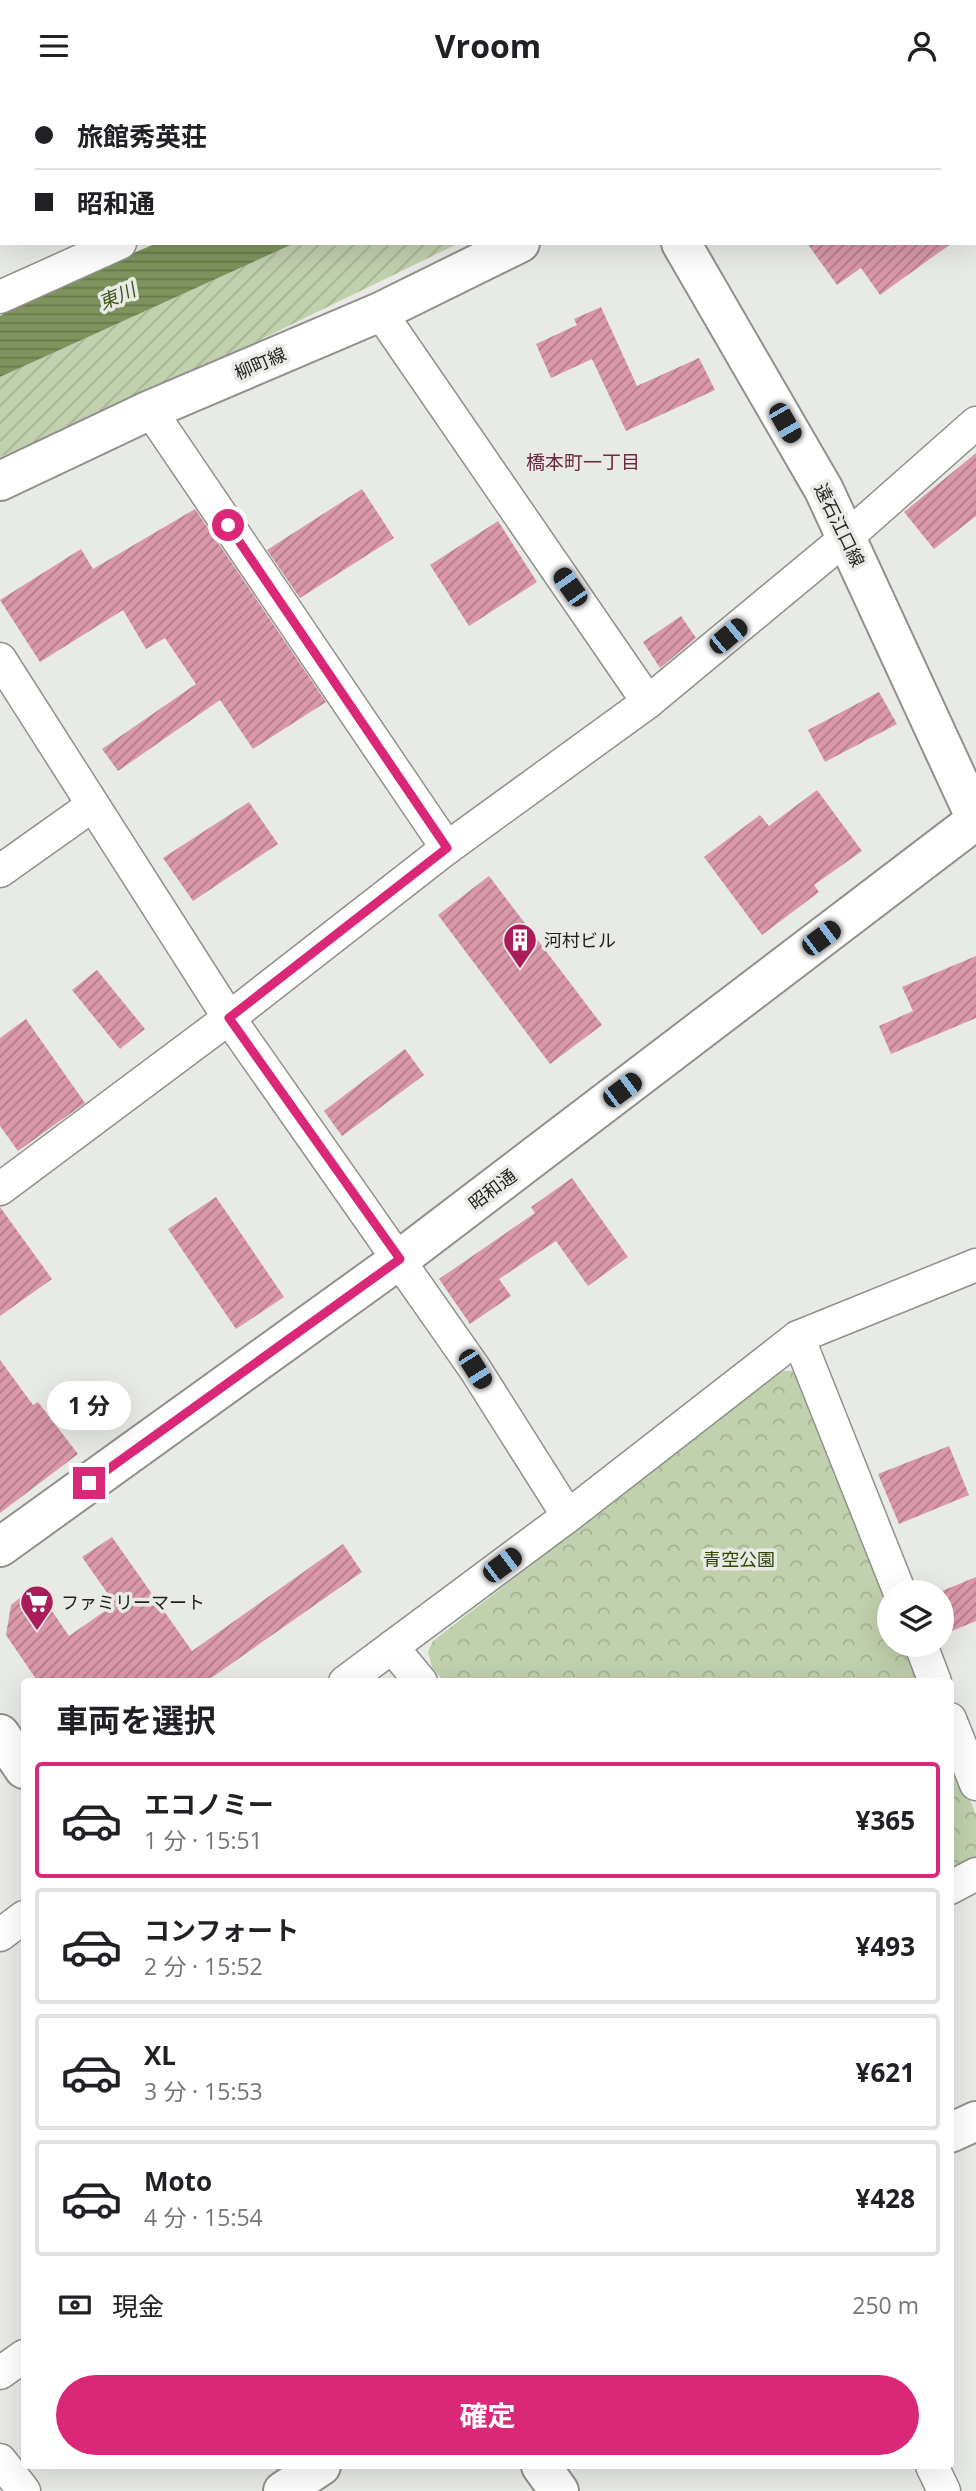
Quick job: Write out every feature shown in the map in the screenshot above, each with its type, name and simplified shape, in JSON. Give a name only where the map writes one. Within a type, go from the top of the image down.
[{"type":"street","points":[[0,297],[116,245]]},
{"type":"street","name":"柳町線","points":[[0,481],[150,410],[380,312],[516,245]]},
{"type":"street","name":"遠石江口線","points":[[682,245],[824,490],[976,819]]},
{"type":"street","points":[[380,312],[649,702]]},
{"type":"street","points":[[150,410],[447,848]]},
{"type":"street","points":[[5,1176],[229,1018],[447,848],[649,702],[847,537],[976,423]]},
{"type":"street","points":[[0,659],[229,1018],[475,1369],[568,1516]]},
{"type":"street","points":[[0,871],[93,804]]},
{"type":"street","name":"昭和通","points":[[0,1547],[400,1259],[976,819]]},
{"type":"street","points":[[350,1678],[568,1516],[798,1337],[976,1265]]},
{"type":"street","points":[[798,1337],[895,1580]]},
{"type":"street","points":[[392,1647],[418,1678]]},
{"type":"street","points":[[926,1657],[933,1678]]},
{"type":"street","points":[[954,1729],[976,1784]]},
{"type":"street","points":[[0,1734],[21,1765]]},
{"type":"street","points":[[954,1886],[976,1874]]},
{"type":"street","points":[[0,1935],[21,1919]]},
{"type":"street","points":[[954,2131],[976,2121]]},
{"type":"street","points":[[0,2373],[21,2358]]},
{"type":"street","points":[[0,2460],[24,2491]]},
{"type":"street","points":[[284,2491],[317,2469]]},
{"type":"street","points":[[543,2469],[559,2491]]},
{"type":"street","points":[[933,2469],[944,2491]]},
{"type":"green space","points":[[291,245],[455,245],[159,389],[0,457],[0,377]]},
{"type":"green space","name":"青空公園","points":[[782,1371],[792,1371],[801,1378],[882,1580],[877,1580],[877,1657],[913,1657],[920,1678],[441,1678],[432,1667],[428,1652],[433,1641]]},
{"type":"green space","points":[[954,1761],[976,1815],[976,1859],[954,1872]]},
{"type":"water","name":"東川","points":[[152,245],[291,245],[0,377],[0,316],[37,294]]},
{"type":"building","points":[[808,245],[949,245],[880,295],[861,268],[837,285]]},
{"type":"building","points":[[601,307],[637,386],[699,358],[715,390],[626,431],[592,359],[551,378],[536,344],[577,325],[574,319]]},
{"type":"building","points":[[976,453],[976,516],[934,549],[904,512]]},
{"type":"building","points":[[362,489],[394,538],[300,598],[267,550]]},
{"type":"building","points":[[195,509],[326,702],[253,749],[220,700],[118,771],[102,749],[196,684],[165,638],[146,649],[123,610],[40,662],[0,600],[81,549],[93,569]]},
{"type":"building","points":[[498,521],[537,582],[469,626],[430,565]]},
{"type":"building","points":[[681,616],[696,638],[660,668],[643,642]]},
{"type":"building","points":[[879,692],[897,724],[825,762],[808,730]]},
{"type":"building","points":[[817,790],[862,851],[814,885],[819,892],[762,935],[704,857],[760,815],[769,826]]},
{"type":"building","points":[[249,802],[278,844],[193,901],[163,858]]},
{"type":"building","name":"河村ビル","points":[[489,876],[602,1025],[550,1064],[438,915]]},
{"type":"building","points":[[976,956],[976,1018],[891,1054],[879,1026],[913,1011],[902,987]]},
{"type":"building","points":[[97,970],[145,1029],[120,1049],[72,990]]},
{"type":"building","points":[[26,1019],[85,1103],[18,1151],[0,1126],[0,1038]]},
{"type":"building","points":[[405,1049],[424,1075],[342,1136],[324,1111]]},
{"type":"building","points":[[572,1178],[628,1257],[588,1286],[556,1241],[499,1279],[511,1296],[470,1324],[439,1279],[535,1213],[531,1207]]},
{"type":"building","points":[[216,1197],[284,1297],[236,1329],[168,1229]]},
{"type":"building","points":[[0,1207],[52,1279],[0,1316]]},
{"type":"building","points":[[0,1360],[33,1405],[38,1402],[78,1454],[0,1513]]},
{"type":"building","points":[[949,1446],[969,1495],[899,1524],[878,1474]]},
{"type":"building","points":[[112,1537],[192,1651],[343,1544],[362,1572],[211,1678],[35,1678],[6,1635],[11,1605],[35,1586],[69,1636],[115,1604],[82,1557]]},
{"type":"building","points":[[976,1577],[976,1621],[954,1630],[954,1586]]},
{"type":"place","name":"河村ビル","points":[[520,970]]},
{"type":"place","name":"ファミリーマート","points":[[37,1632]]},
{"type":"district","name":"橋本町一丁目","points":[[583,462]]},
{"type":"route","points":[[89,1483],[400,1259],[229,1018],[447,848],[228,525]]}]
